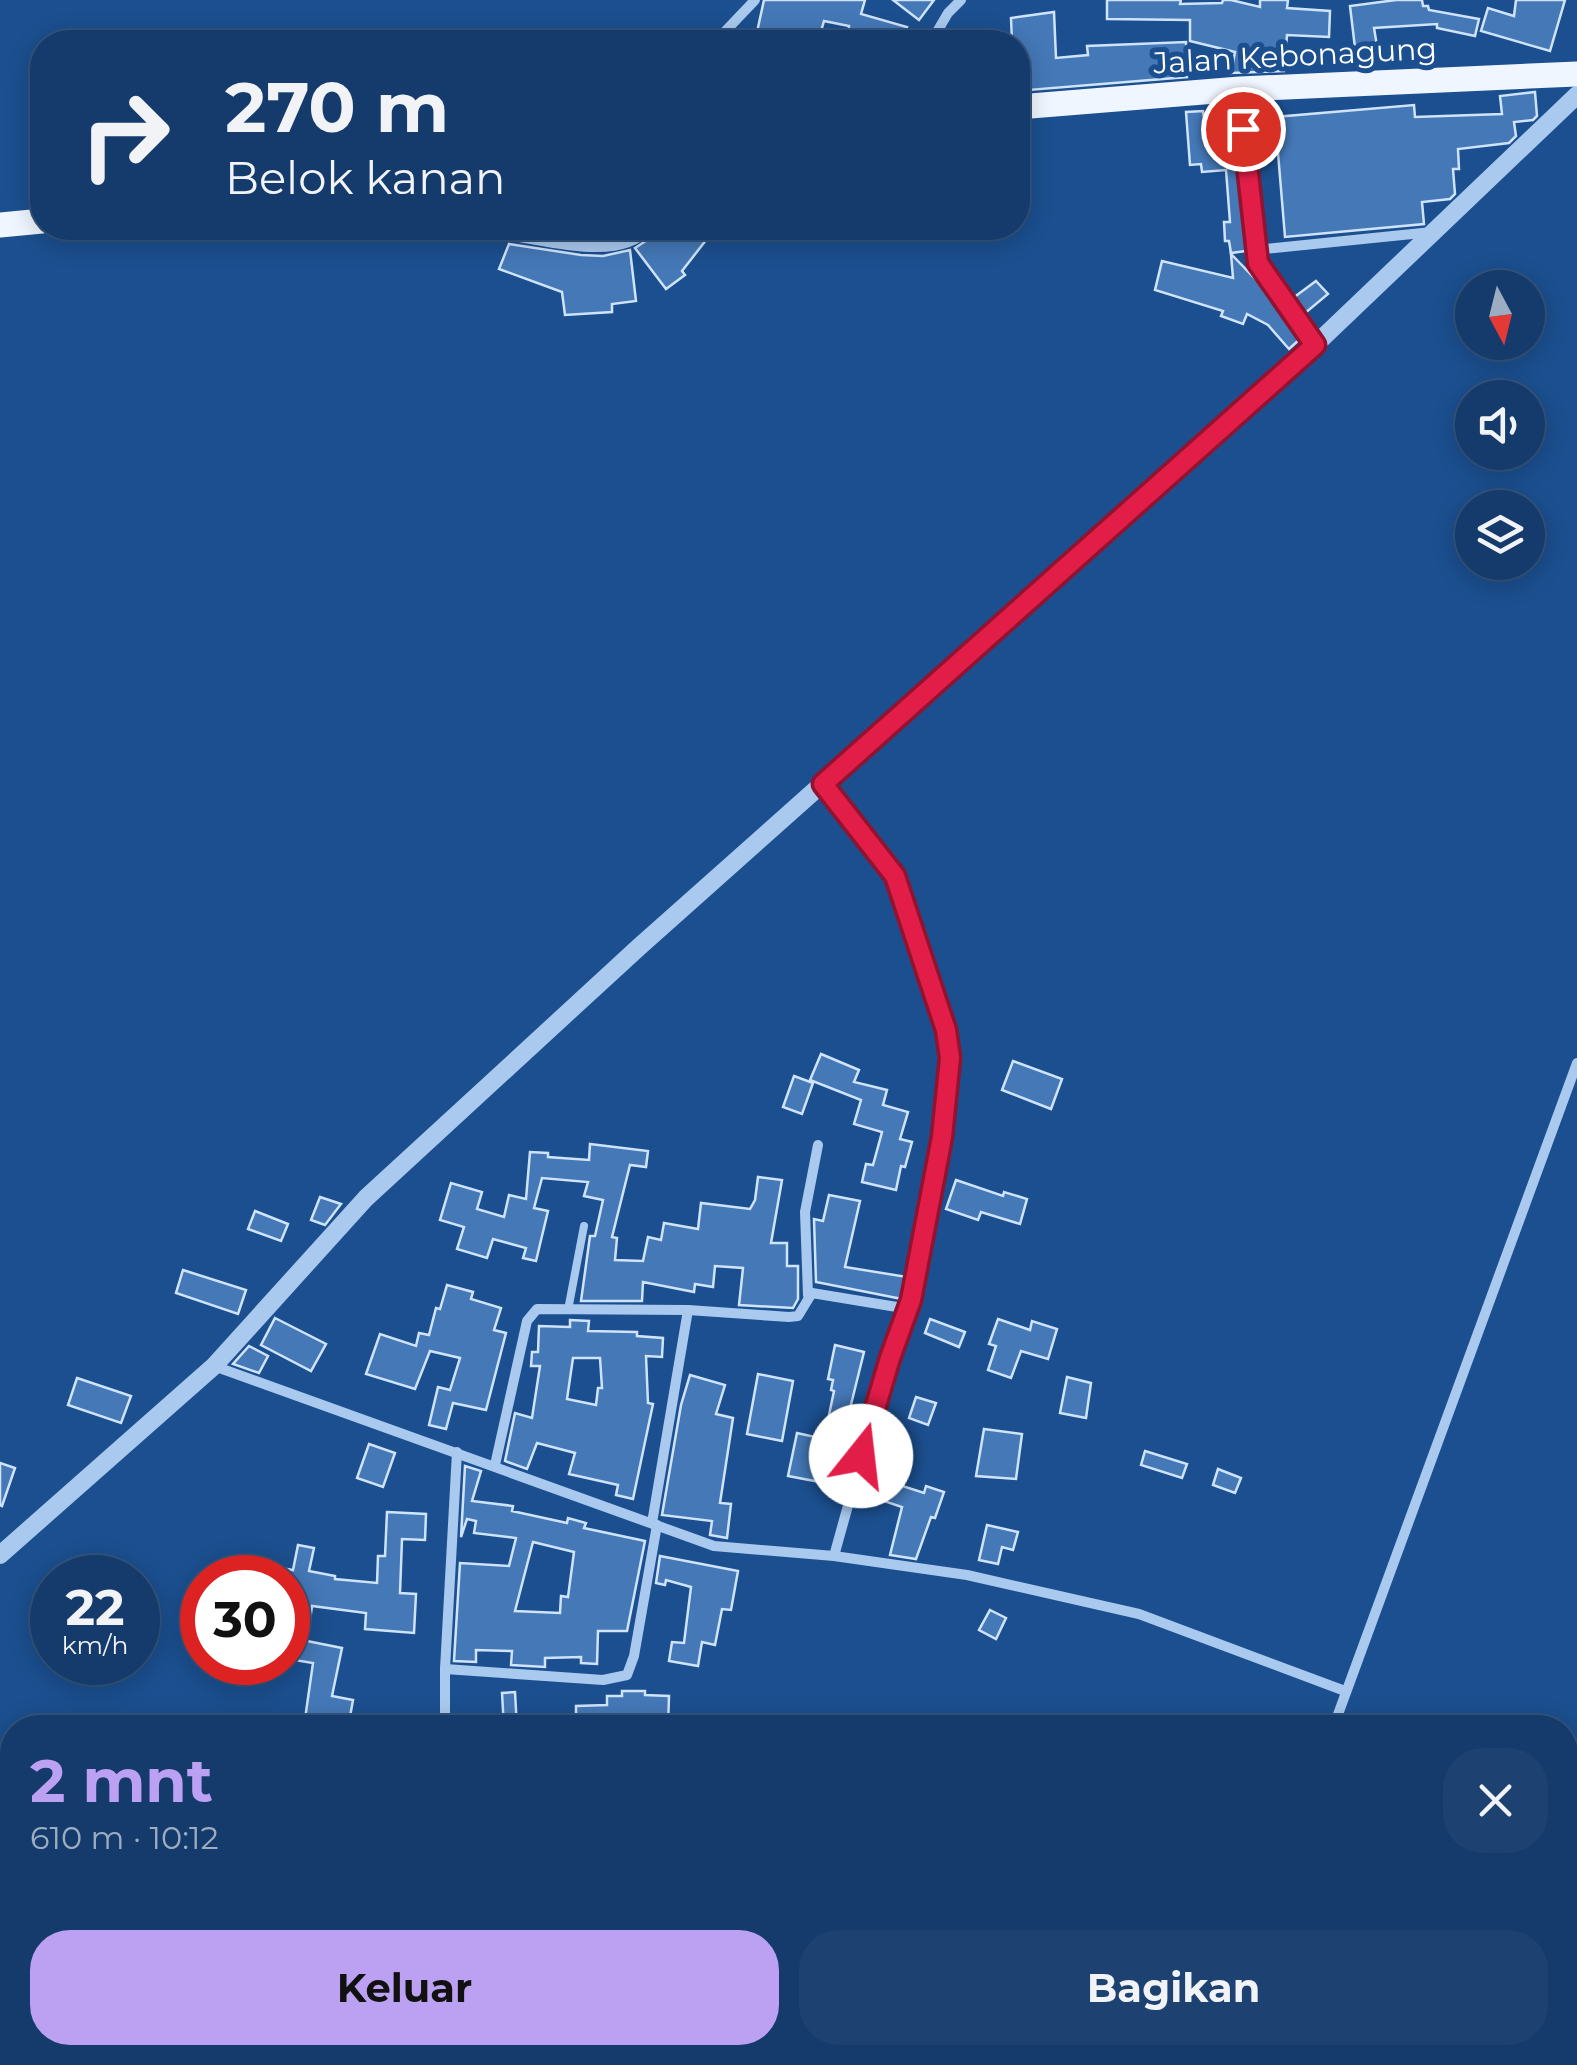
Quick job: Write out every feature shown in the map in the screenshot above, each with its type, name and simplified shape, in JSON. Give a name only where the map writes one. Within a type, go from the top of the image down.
[{"type":"main road","name":"Jalan Kebonagung","points":[[1030,106],[1240,90],[1577,74]]},
{"type":"main road","points":[[0,225],[30,222]]},
{"type":"street","points":[[726,30],[755,0]]},
{"type":"street","points":[[938,30],[961,0]]},
{"type":"street","points":[[1240,90],[1255,250],[1265,276],[1315,345]]},
{"type":"street","points":[[0,1554],[214,1366],[366,1198],[639,947],[1315,345],[1577,95]]},
{"type":"street","points":[[1255,250],[1434,232]]},
{"type":"street","points":[[550,240],[599,246],[636,240]]},
{"type":"street","points":[[823,784],[895,876],[946,1030],[950,1058],[946,1114],[909,1309],[884,1374],[834,1556]]},
{"type":"street","points":[[1338,1715],[1577,1063]]},
{"type":"street","points":[[495,1466],[528,1322],[537,1309],[688,1310],[798,1316],[808,1295],[805,1212],[818,1144]]},
{"type":"street","points":[[808,1295],[909,1309]]},
{"type":"street","points":[[445,1669],[603,1680],[627,1676],[634,1656],[688,1310]]},
{"type":"street","points":[[214,1366],[714,1546],[834,1556],[967,1575],[1139,1614],[1346,1691]]},
{"type":"street","points":[[446,1715],[457,1452]]},
{"type":"lane","points":[[568,1310],[584,1226]]},
{"type":"building","points":[[764,0],[865,0],[861,14],[907,27],[848,30],[849,26],[824,21],[821,30],[757,30]]},
{"type":"building","points":[[893,0],[934,0],[919,20]]},
{"type":"building","points":[[1107,0],[1181,0],[1180,4],[1231,0],[1260,7],[1260,0],[1288,0],[1287,8],[1330,11],[1329,37],[1287,35],[1284,71],[1231,73],[1235,52],[1190,41],[1190,20],[1107,19]]},
{"type":"building","points":[[1422,0],[1429,10],[1479,19],[1475,36],[1437,28],[1437,24],[1374,28],[1377,46],[1355,48],[1350,6]]},
{"type":"building","points":[[1516,0],[1565,0],[1550,51],[1481,31],[1488,8],[1514,16]]},
{"type":"building","points":[[1054,12],[1056,58],[1088,55],[1087,46],[1186,42],[1187,77],[1030,90],[1030,30],[1012,30],[1011,18]]},
{"type":"building","points":[[1535,92],[1537,116],[1514,122],[1516,136],[1509,143],[1458,149],[1459,169],[1453,169],[1455,194],[1450,199],[1422,202],[1424,224],[1285,237],[1275,117],[1414,105],[1415,117],[1502,114],[1500,96]]},
{"type":"building","points":[[1203,111],[1206,134],[1235,131],[1246,251],[1231,253],[1229,241],[1225,241],[1224,222],[1230,222],[1226,170],[1202,172],[1201,164],[1190,165],[1186,112]]},
{"type":"building","points":[[647,240],[706,240],[682,271],[685,275],[666,289],[635,248]]},
{"type":"building","points":[[509,244],[581,255],[603,256],[630,250],[636,301],[612,304],[612,312],[565,315],[562,292],[499,269]]},
{"type":"building","points":[[1231,254],[1265,289],[1300,339],[1289,349],[1268,325],[1247,314],[1243,324],[1221,316],[1223,311],[1155,290],[1162,261],[1233,278]]},
{"type":"building","points":[[1316,281],[1328,294],[1304,314],[1293,298]]},
{"type":"building","points":[[821,1054],[859,1070],[854,1082],[887,1090],[883,1105],[908,1112],[900,1139],[912,1142],[896,1190],[862,1182],[866,1164],[873,1165],[882,1132],[854,1124],[861,1100],[810,1080]]},
{"type":"building","points":[[1013,1061],[1062,1079],[1051,1109],[1002,1090]]},
{"type":"building","points":[[794,1076],[813,1083],[802,1114],[783,1107]]},
{"type":"building","points":[[590,1144],[648,1151],[646,1167],[630,1165],[612,1237],[617,1238],[615,1260],[643,1261],[648,1237],[661,1240],[664,1223],[698,1229],[701,1203],[750,1209],[758,1177],[782,1180],[771,1243],[787,1243],[787,1266],[798,1266],[798,1299],[793,1308],[739,1305],[743,1268],[715,1266],[713,1287],[695,1284],[694,1292],[643,1282],[642,1301],[581,1301],[590,1236],[595,1236],[603,1200],[584,1196],[588,1182],[542,1178],[534,1208],[548,1211],[536,1261],[523,1258],[526,1248],[493,1239],[487,1258],[457,1249],[464,1227],[440,1220],[451,1183],[482,1192],[477,1209],[504,1217],[509,1195],[526,1199],[530,1152],[589,1160]]},
{"type":"building","points":[[956,1180],[1003,1196],[1004,1192],[1027,1199],[1020,1224],[981,1212],[978,1220],[946,1209]]},
{"type":"building","points":[[829,1195],[860,1201],[845,1267],[907,1277],[902,1299],[816,1282],[814,1219],[823,1221]]},
{"type":"building","points":[[320,1197],[341,1204],[325,1225],[311,1220]]},
{"type":"building","points":[[255,1211],[288,1224],[281,1241],[248,1229]]},
{"type":"building","points":[[183,1270],[246,1290],[238,1314],[176,1293]]},
{"type":"building","points":[[447,1285],[473,1292],[471,1299],[501,1308],[494,1330],[506,1333],[486,1410],[453,1403],[446,1429],[429,1425],[438,1387],[450,1390],[460,1358],[430,1351],[415,1389],[366,1374],[380,1334],[416,1346],[419,1333],[429,1335]]},
{"type":"building","points":[[275,1318],[326,1344],[311,1371],[261,1345]]},
{"type":"building","points":[[930,1319],[965,1332],[959,1347],[925,1333]]},
{"type":"building","points":[[998,1319],[1030,1330],[1032,1321],[1057,1329],[1048,1359],[1021,1351],[1011,1378],[988,1370],[996,1346],[989,1344]]},
{"type":"building","points":[[570,1320],[589,1321],[588,1331],[637,1332],[637,1336],[663,1338],[662,1357],[646,1356],[648,1403],[653,1404],[633,1499],[616,1495],[618,1485],[569,1474],[575,1453],[537,1443],[527,1469],[505,1461],[515,1413],[532,1418],[540,1366],[531,1366],[532,1352],[538,1352],[539,1326],[570,1327]],"holes":[[[573,1358],[600,1358],[602,1388],[598,1388],[596,1405],[567,1399]]]},
{"type":"building","points":[[835,1345],[864,1352],[842,1441],[850,1443],[841,1486],[788,1476],[797,1433],[824,1439],[834,1391],[833,1380],[828,1379]]},
{"type":"building","points":[[249,1346],[268,1356],[259,1373],[233,1364]]},
{"type":"building","points":[[758,1374],[793,1381],[782,1441],[747,1434]]},
{"type":"building","points":[[690,1375],[725,1385],[716,1414],[733,1418],[720,1503],[731,1504],[727,1538],[710,1535],[712,1521],[662,1515]]},
{"type":"building","points":[[1067,1377],[1091,1383],[1086,1418],[1060,1413]]},
{"type":"building","points":[[77,1378],[131,1396],[121,1423],[68,1405]]},
{"type":"building","points":[[916,1397],[936,1403],[928,1425],[909,1418]]},
{"type":"building","points":[[984,1429],[1022,1434],[1016,1479],[976,1476]]},
{"type":"building","points":[[369,1444],[395,1453],[383,1487],[357,1478]]},
{"type":"building","points":[[1145,1451],[1187,1464],[1182,1478],[1141,1465]]},
{"type":"building","points":[[0,1463],[15,1468],[2,1506],[0,1505]]},
{"type":"building","points":[[465,1466],[481,1471],[472,1501],[513,1506],[512,1511],[567,1523],[568,1518],[586,1523],[584,1528],[645,1541],[627,1631],[598,1631],[597,1664],[581,1663],[581,1657],[545,1658],[545,1667],[511,1665],[512,1651],[476,1650],[476,1662],[454,1661],[460,1563],[509,1566],[516,1538],[474,1533],[476,1521],[467,1519],[461,1537]],"holes":[[[533,1542],[574,1552],[568,1597],[561,1596],[560,1613],[515,1611]]]},
{"type":"building","points":[[1218,1469],[1241,1478],[1235,1493],[1213,1485]]},
{"type":"building","points":[[887,1481],[924,1493],[926,1486],[944,1492],[916,1559],[890,1555],[902,1507],[881,1500]]},
{"type":"building","points":[[387,1512],[426,1514],[425,1540],[402,1539],[400,1593],[416,1594],[414,1633],[365,1629],[366,1613],[312,1606],[310,1620],[310,1571],[335,1579],[377,1583],[378,1556],[385,1556]]},
{"type":"building","points":[[987,1525],[1018,1532],[1013,1550],[1002,1547],[998,1564],[979,1560]]},
{"type":"building","points":[[298,1545],[314,1548],[310,1566],[310,1555],[296,1555]]},
{"type":"building","points":[[660,1556],[738,1571],[731,1610],[722,1609],[715,1645],[702,1642],[698,1666],[669,1661],[672,1642],[684,1643],[691,1587],[666,1580],[665,1585],[656,1583]]},
{"type":"building","points":[[990,1610],[1006,1618],[996,1639],[979,1630]]},
{"type":"building","points":[[310,1642],[342,1648],[332,1696],[353,1700],[350,1715],[306,1715],[313,1663]]},
{"type":"building","points":[[622,1691],[645,1691],[645,1695],[669,1696],[668,1715],[576,1715],[576,1706],[607,1705],[607,1696],[622,1696]]},
{"type":"building","points":[[515,1692],[516,1715],[503,1715],[502,1693]]},
{"type":"route","points":[[861,1456],[911,1300],[946,1114],[950,1058],[946,1030],[895,876],[823,784],[1315,345],[1258,263],[1243,129]]}]
